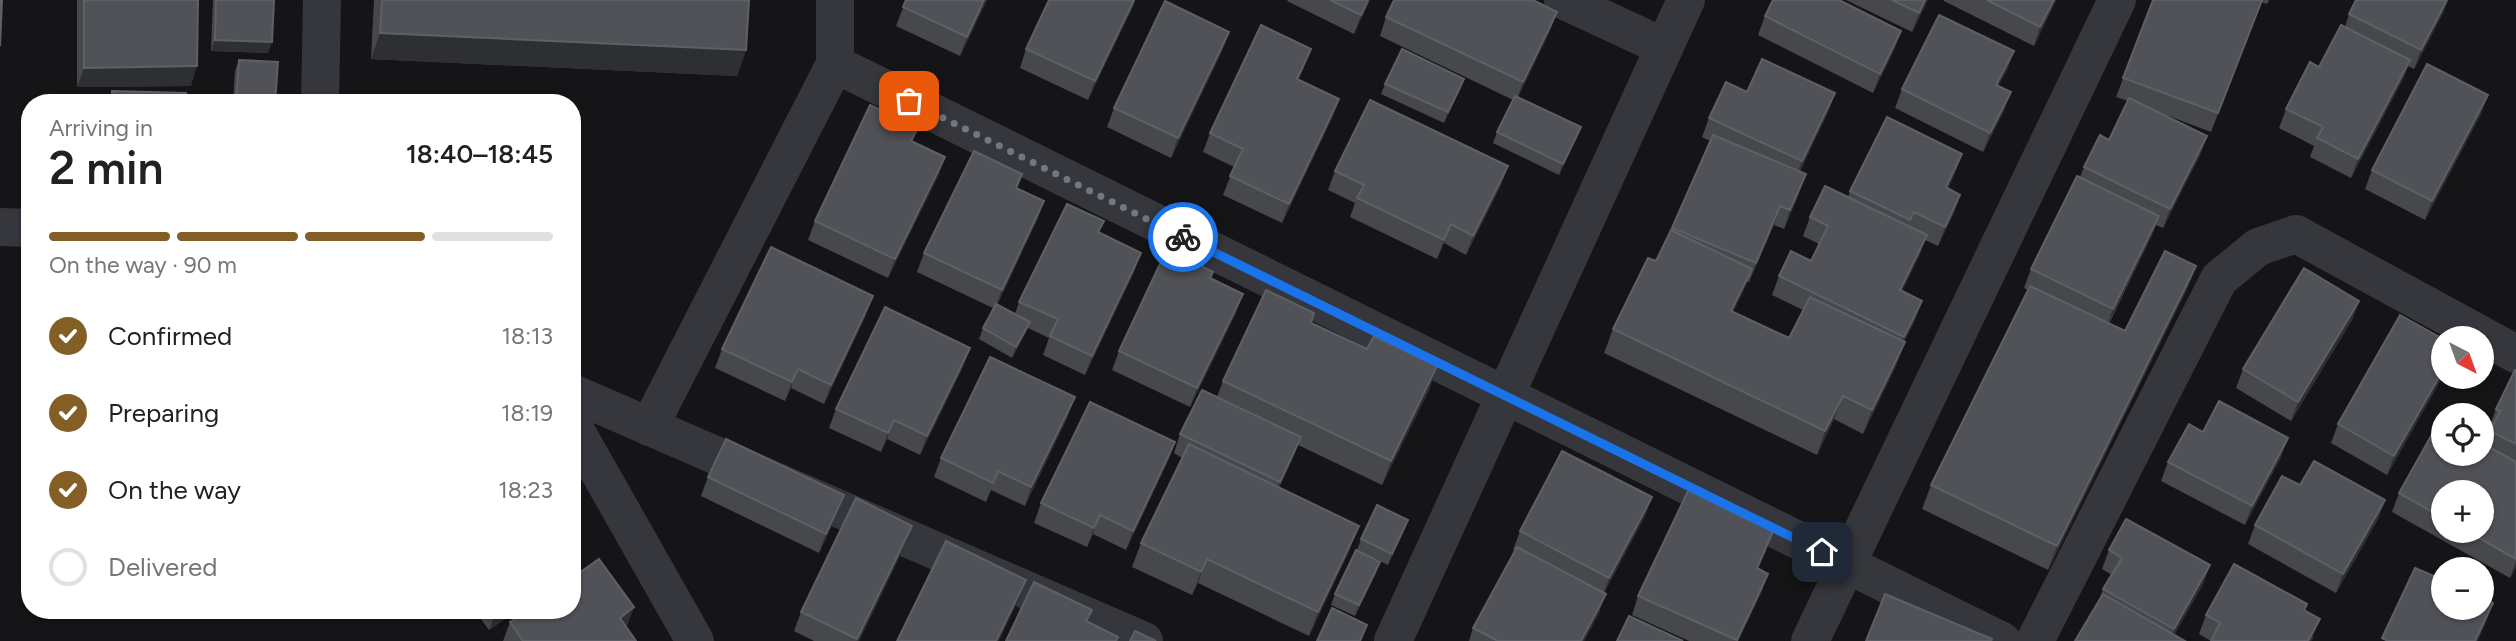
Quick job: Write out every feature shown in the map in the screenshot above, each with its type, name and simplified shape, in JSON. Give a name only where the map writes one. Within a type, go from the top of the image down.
[{"type":"street","points":[[320,94],[322,0]]},
{"type":"street","points":[[649,427],[835,64],[835,0]]},
{"type":"street","points":[[1563,0],[1664,47]]},
{"type":"street","points":[[1393,641],[1686,0]]},
{"type":"street","points":[[1810,641],[2117,0]]},
{"type":"street","points":[[835,64],[2002,641]]},
{"type":"street","points":[[0,227],[21,228]]},
{"type":"street","points":[[2035,641],[2219,279],[2258,247],[2296,234],[2516,354]]},
{"type":"street","points":[[581,397],[1144,641]]},
{"type":"street","points":[[581,440],[695,641]]},
{"type":"building","points":[[0,0],[2,0],[0,46]]},
{"type":"building","points":[[84,0],[198,0],[197,66],[84,68]]},
{"type":"building","points":[[216,0],[274,0],[272,42],[215,40]]},
{"type":"building","points":[[382,0],[749,0],[746,50],[380,33]]},
{"type":"building","points":[[906,0],[984,0],[967,37],[903,7]]},
{"type":"building","points":[[1049,0],[1134,0],[1095,81],[1026,49]]},
{"type":"building","points":[[1330,0],[1368,0],[1361,15]]},
{"type":"building","points":[[1394,0],[1533,0],[1557,12],[1523,82],[1386,17]]},
{"type":"building","points":[[1773,0],[1839,0],[1901,31],[1880,74],[1765,16]]},
{"type":"building","points":[[1892,0],[1925,0],[1919,13]]},
{"type":"building","points":[[1987,0],[2054,0],[2040,27]]},
{"type":"building","points":[[2153,0],[2262,0],[2218,113],[2123,78]]},
{"type":"building","points":[[2356,0],[2447,0],[2421,50],[2349,14]]},
{"type":"building","points":[[1165,1],[1229,32],[1178,138],[1114,108]]},
{"type":"building","points":[[1939,15],[2014,51],[1996,85],[2011,92],[1990,133],[1902,89]]},
{"type":"building","points":[[1261,25],[1311,49],[1297,79],[1339,99],[1289,204],[1230,176],[1243,149],[1210,133]]},
{"type":"building","points":[[2341,25],[2410,60],[2358,159],[2317,138],[2323,127],[2286,109],[2310,62],[2319,67]]},
{"type":"building","points":[[1402,49],[1464,79],[1448,112],[1385,84]]},
{"type":"building","points":[[1762,59],[1835,93],[1802,161],[1709,118],[1726,82],[1747,92]]},
{"type":"building","points":[[239,60],[278,62],[276,94],[237,94]]},
{"type":"building","points":[[2427,64],[2488,95],[2432,201],[2372,170]]},
{"type":"building","points":[[112,91],[186,93],[186,94],[112,94]]},
{"type":"building","points":[[1515,96],[1581,127],[1563,164],[1497,132]]},
{"type":"building","points":[[2129,98],[2207,136],[2170,209],[2084,167],[2100,135],[2109,140]]},
{"type":"building","points":[[1370,100],[1508,166],[1473,236],[1451,224],[1444,240],[1357,198],[1364,185],[1335,171]]},
{"type":"building","points":[[870,105],[918,128],[911,141],[945,157],[895,259],[815,221]]},
{"type":"building","points":[[1887,117],[1962,154],[1946,187],[1960,195],[1945,227],[1914,212],[1910,220],[1850,191]]},
{"type":"building","points":[[1713,135],[1806,174],[1790,210],[1780,206],[1756,263],[1672,228]]},
{"type":"building","points":[[974,151],[1022,174],[1016,188],[1044,201],[1002,290],[924,253]]},
{"type":"building","points":[[2077,176],[2159,216],[2113,309],[2031,269]]},
{"type":"building","points":[[1825,186],[1927,235],[1900,290],[1922,301],[1904,337],[1779,276],[1791,251],[1811,261],[1828,226],[1810,217]]},
{"type":"building","points":[[1067,204],[1104,221],[1098,232],[1141,253],[1092,356],[1050,336],[1058,319],[1019,302]]},
{"type":"building","points":[[1671,230],[1752,269],[1731,311],[1789,338],[1810,297],[1905,342],[1872,410],[1843,396],[1825,431],[1613,329],[1648,258],[1656,261]]},
{"type":"building","points":[[771,247],[873,296],[831,385],[798,369],[792,382],[722,349]]},
{"type":"building","points":[[1167,249],[1213,272],[1210,278],[1243,294],[1197,388],[1119,351]]},
{"type":"building","points":[[2165,251],[2196,266],[2057,546],[1931,485],[2030,286],[2125,331]]},
{"type":"building","points":[[2304,268],[2359,301],[2298,402],[2243,369]]},
{"type":"building","points":[[1266,290],[1314,313],[1311,323],[1367,349],[1374,336],[1437,366],[1391,461],[1223,381]]},
{"type":"building","points":[[996,304],[1030,322],[1016,347],[983,328]]},
{"type":"building","points":[[885,307],[970,348],[927,436],[894,420],[888,433],[836,409]]},
{"type":"building","points":[[2400,315],[2431,332],[2432,389],[2394,456],[2338,424]]},
{"type":"building","points":[[990,357],[1075,397],[1031,487],[998,471],[993,483],[941,458]]},
{"type":"building","points":[[2516,370],[2516,444],[2494,433],[2494,423],[2500,411],[2496,409]]},
{"type":"building","points":[[1202,390],[1301,437],[1280,482],[1180,434]]},
{"type":"building","points":[[2219,401],[2288,438],[2252,506],[2168,462],[2189,424],[2203,432]]},
{"type":"building","points":[[1090,402],[1175,442],[1133,531],[1100,515],[1094,528],[1041,503]]},
{"type":"building","points":[[2431,436],[2431,466],[2494,466],[2494,450],[2516,462],[2516,559],[2488,543],[2494,543],[2494,480],[2431,480],[2431,511],[2399,493]]},
{"type":"building","points":[[726,439],[844,495],[826,534],[708,477]]},
{"type":"building","points":[[1189,444],[1359,526],[1318,612],[1207,559],[1201,572],[1141,543]]},
{"type":"building","points":[[1562,451],[1652,497],[1609,578],[1520,531]]},
{"type":"building","points":[[2314,461],[2385,500],[2343,574],[2255,525],[2282,476],[2300,485]]},
{"type":"building","points":[[1689,489],[1774,529],[1757,568],[1768,574],[1737,640],[1638,596]]},
{"type":"building","points":[[856,498],[912,526],[857,639],[801,612]]},
{"type":"building","points":[[1377,505],[1408,520],[1392,554],[1361,539]]},
{"type":"building","points":[[2126,519],[2210,565],[2174,629],[2103,589],[2122,558],[2109,550]]},
{"type":"building","points":[[946,541],[1026,580],[996,641],[897,641]]},
{"type":"building","points":[[1517,547],[1606,594],[1581,641],[1498,641],[1473,628]]},
{"type":"building","points":[[1356,550],[1380,562],[1359,605],[1335,594]]},
{"type":"building","points":[[599,559],[634,607],[620,618],[636,641],[523,641],[510,622],[514,619],[581,619],[581,572]]},
{"type":"building","points":[[2234,564],[2307,604],[2304,610],[2320,619],[2308,641],[2211,641],[2220,623],[2206,615]]},
{"type":"building","points":[[2415,568],[2431,575],[2431,620],[2485,620],[2475,641],[2388,641],[2382,638]]},
{"type":"building","points":[[1034,582],[1092,610],[1086,621],[1118,637],[1116,641],[1006,641]]},
{"type":"building","points":[[1885,594],[1992,639],[1866,641]]},
{"type":"building","points":[[2103,594],[2185,641],[2075,641]]},
{"type":"building","points":[[1332,608],[1367,625],[1360,641],[1317,641]]},
{"type":"building","points":[[1629,616],[1683,641],[1617,641]]},
{"type":"building","points":[[1135,631],[1156,641],[1130,641]]},
{"type":"way so far","points":[[909,101],[1183,237]]},
{"type":"route","points":[[1183,237],[1822,552]]}]
